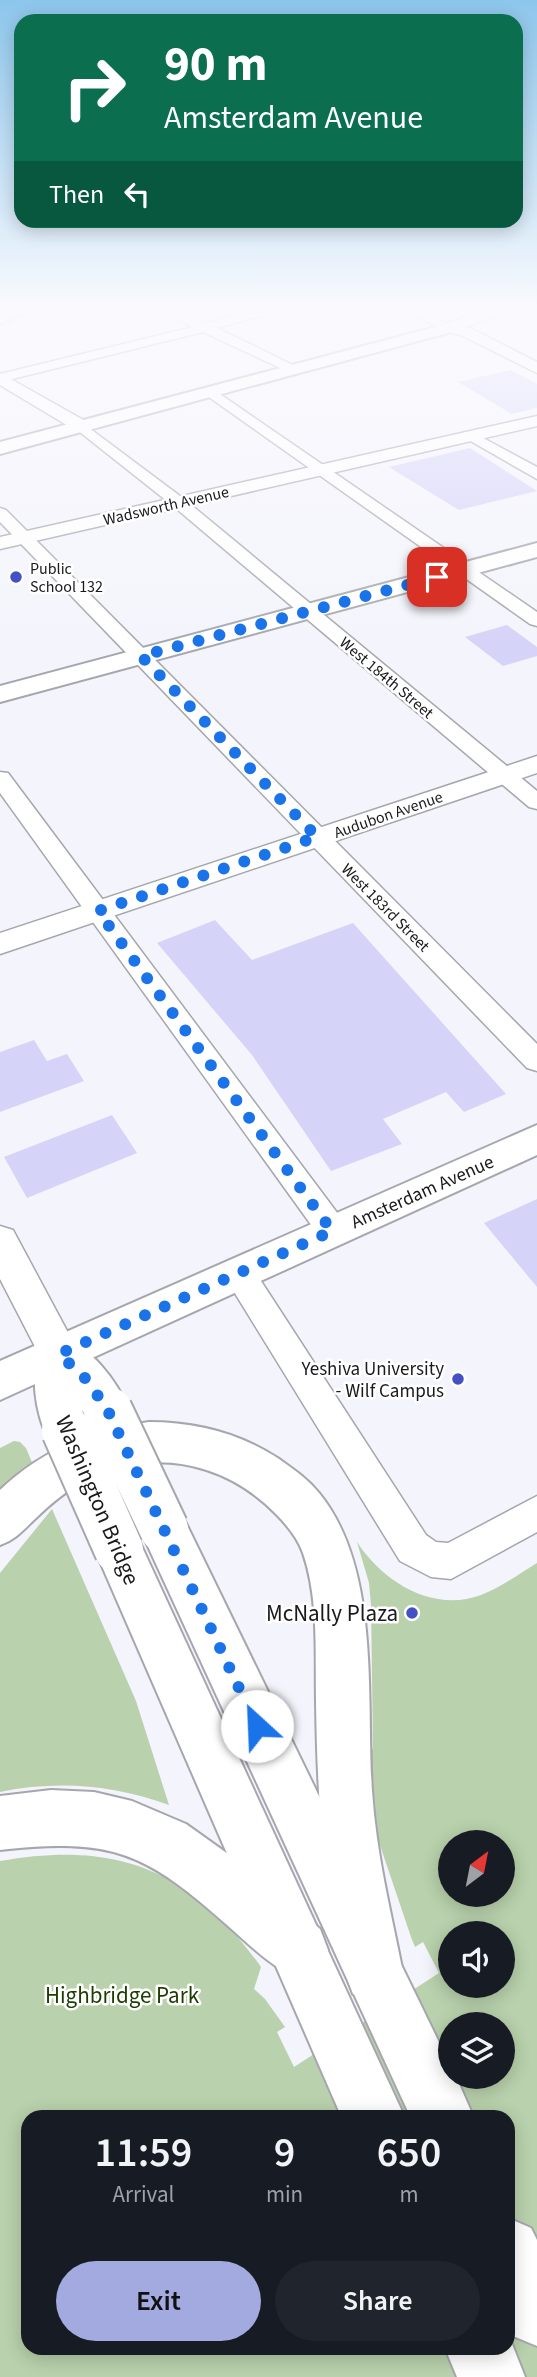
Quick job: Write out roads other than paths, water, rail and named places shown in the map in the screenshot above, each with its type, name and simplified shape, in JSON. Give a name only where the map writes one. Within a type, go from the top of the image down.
[{"type":"main road","points":[[0,448],[97,422]]},
{"type":"main road","points":[[0,694],[537,550]]},
{"type":"main road","name":"Amsterdam Avenue","points":[[0,1381],[537,1139]]},
{"type":"main road","name":"Washington Bridge","points":[[59,1354],[88,1381],[108,1411],[142,1540],[299,1950],[370,2110]]},
{"type":"main road","name":"Washington Bridge","points":[[59,1354],[56,1394],[66,1430],[142,1540],[374,1973],[439,2110]]},
{"type":"main road","points":[[0,1523],[30,1492],[69,1464],[107,1448],[149,1442],[190,1444],[229,1455],[274,1482],[300,1506],[324,1545],[338,1593],[346,1807],[374,1973]]},
{"type":"main road","points":[[0,1823],[74,1816],[103,1820],[139,1830],[166,1842],[192,1859],[299,1950]]},
{"type":"main road","points":[[515,2266],[537,2312]]},
{"type":"main road","points":[[481,2355],[491,2377]]},
{"type":"street","name":"West 184th Street","points":[[74,422],[178,502],[537,802]]},
{"type":"street","points":[[253,422],[537,620]]},
{"type":"street","name":"Wadsworth Avenue","points":[[0,543],[533,422]]},
{"type":"street","points":[[472,436],[537,474]]},
{"type":"street","name":"West 183rd Street","points":[[0,513],[537,1061]]},
{"type":"street","name":"Audubon Avenue","points":[[0,944],[537,764]]},
{"type":"street","points":[[0,778],[332,1231]]},
{"type":"street","points":[[0,1241],[59,1354]]},
{"type":"street","points":[[239,1273],[413,1548],[431,1559],[451,1561],[537,1513]]},
{"type":"place","name":"Public School 132","points":[[16,577]]},
{"type":"place","name":"Yeshiva University - Wilf Campus","points":[[458,1379]]},
{"type":"place","name":"McNally Plaza","points":[[412,1613]]},
{"type":"park label","name":"Highbridge Park","points":[[122,1995]]}]
